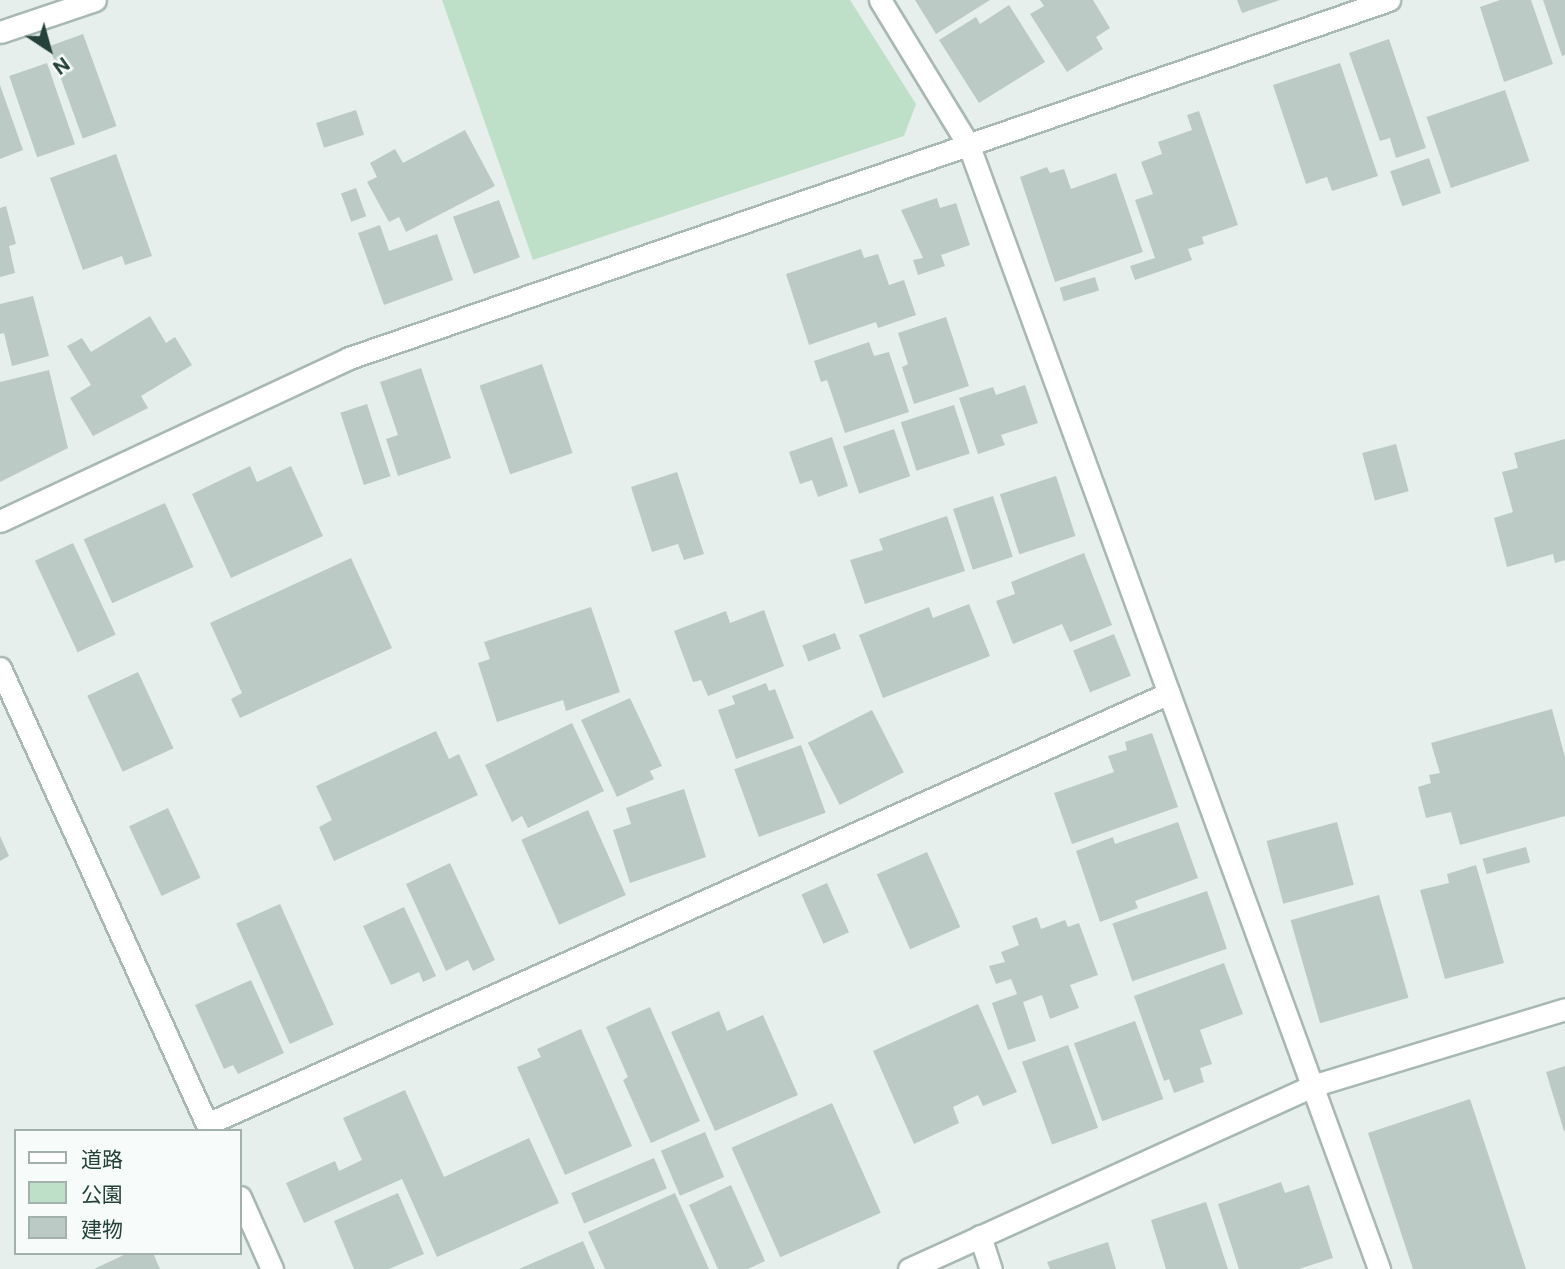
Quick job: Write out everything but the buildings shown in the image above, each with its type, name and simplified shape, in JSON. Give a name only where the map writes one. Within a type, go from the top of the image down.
[{"type":"street","points":[[0,32],[95,0]]},
{"type":"street","points":[[880,0],[969,146],[1379,1269]]},
{"type":"street","points":[[0,521],[349,358],[969,146],[1357,5],[1389,0]]},
{"type":"street","points":[[0,668],[209,1127],[1169,693]]},
{"type":"street","points":[[909,1269],[1312,1086],[1565,1009]]},
{"type":"street","points":[[242,1202],[272,1269]]},
{"type":"street","points":[[980,1236],[991,1269]]},
{"type":"green space","points":[[442,0],[850,0],[916,104],[904,136],[533,260]]}]
